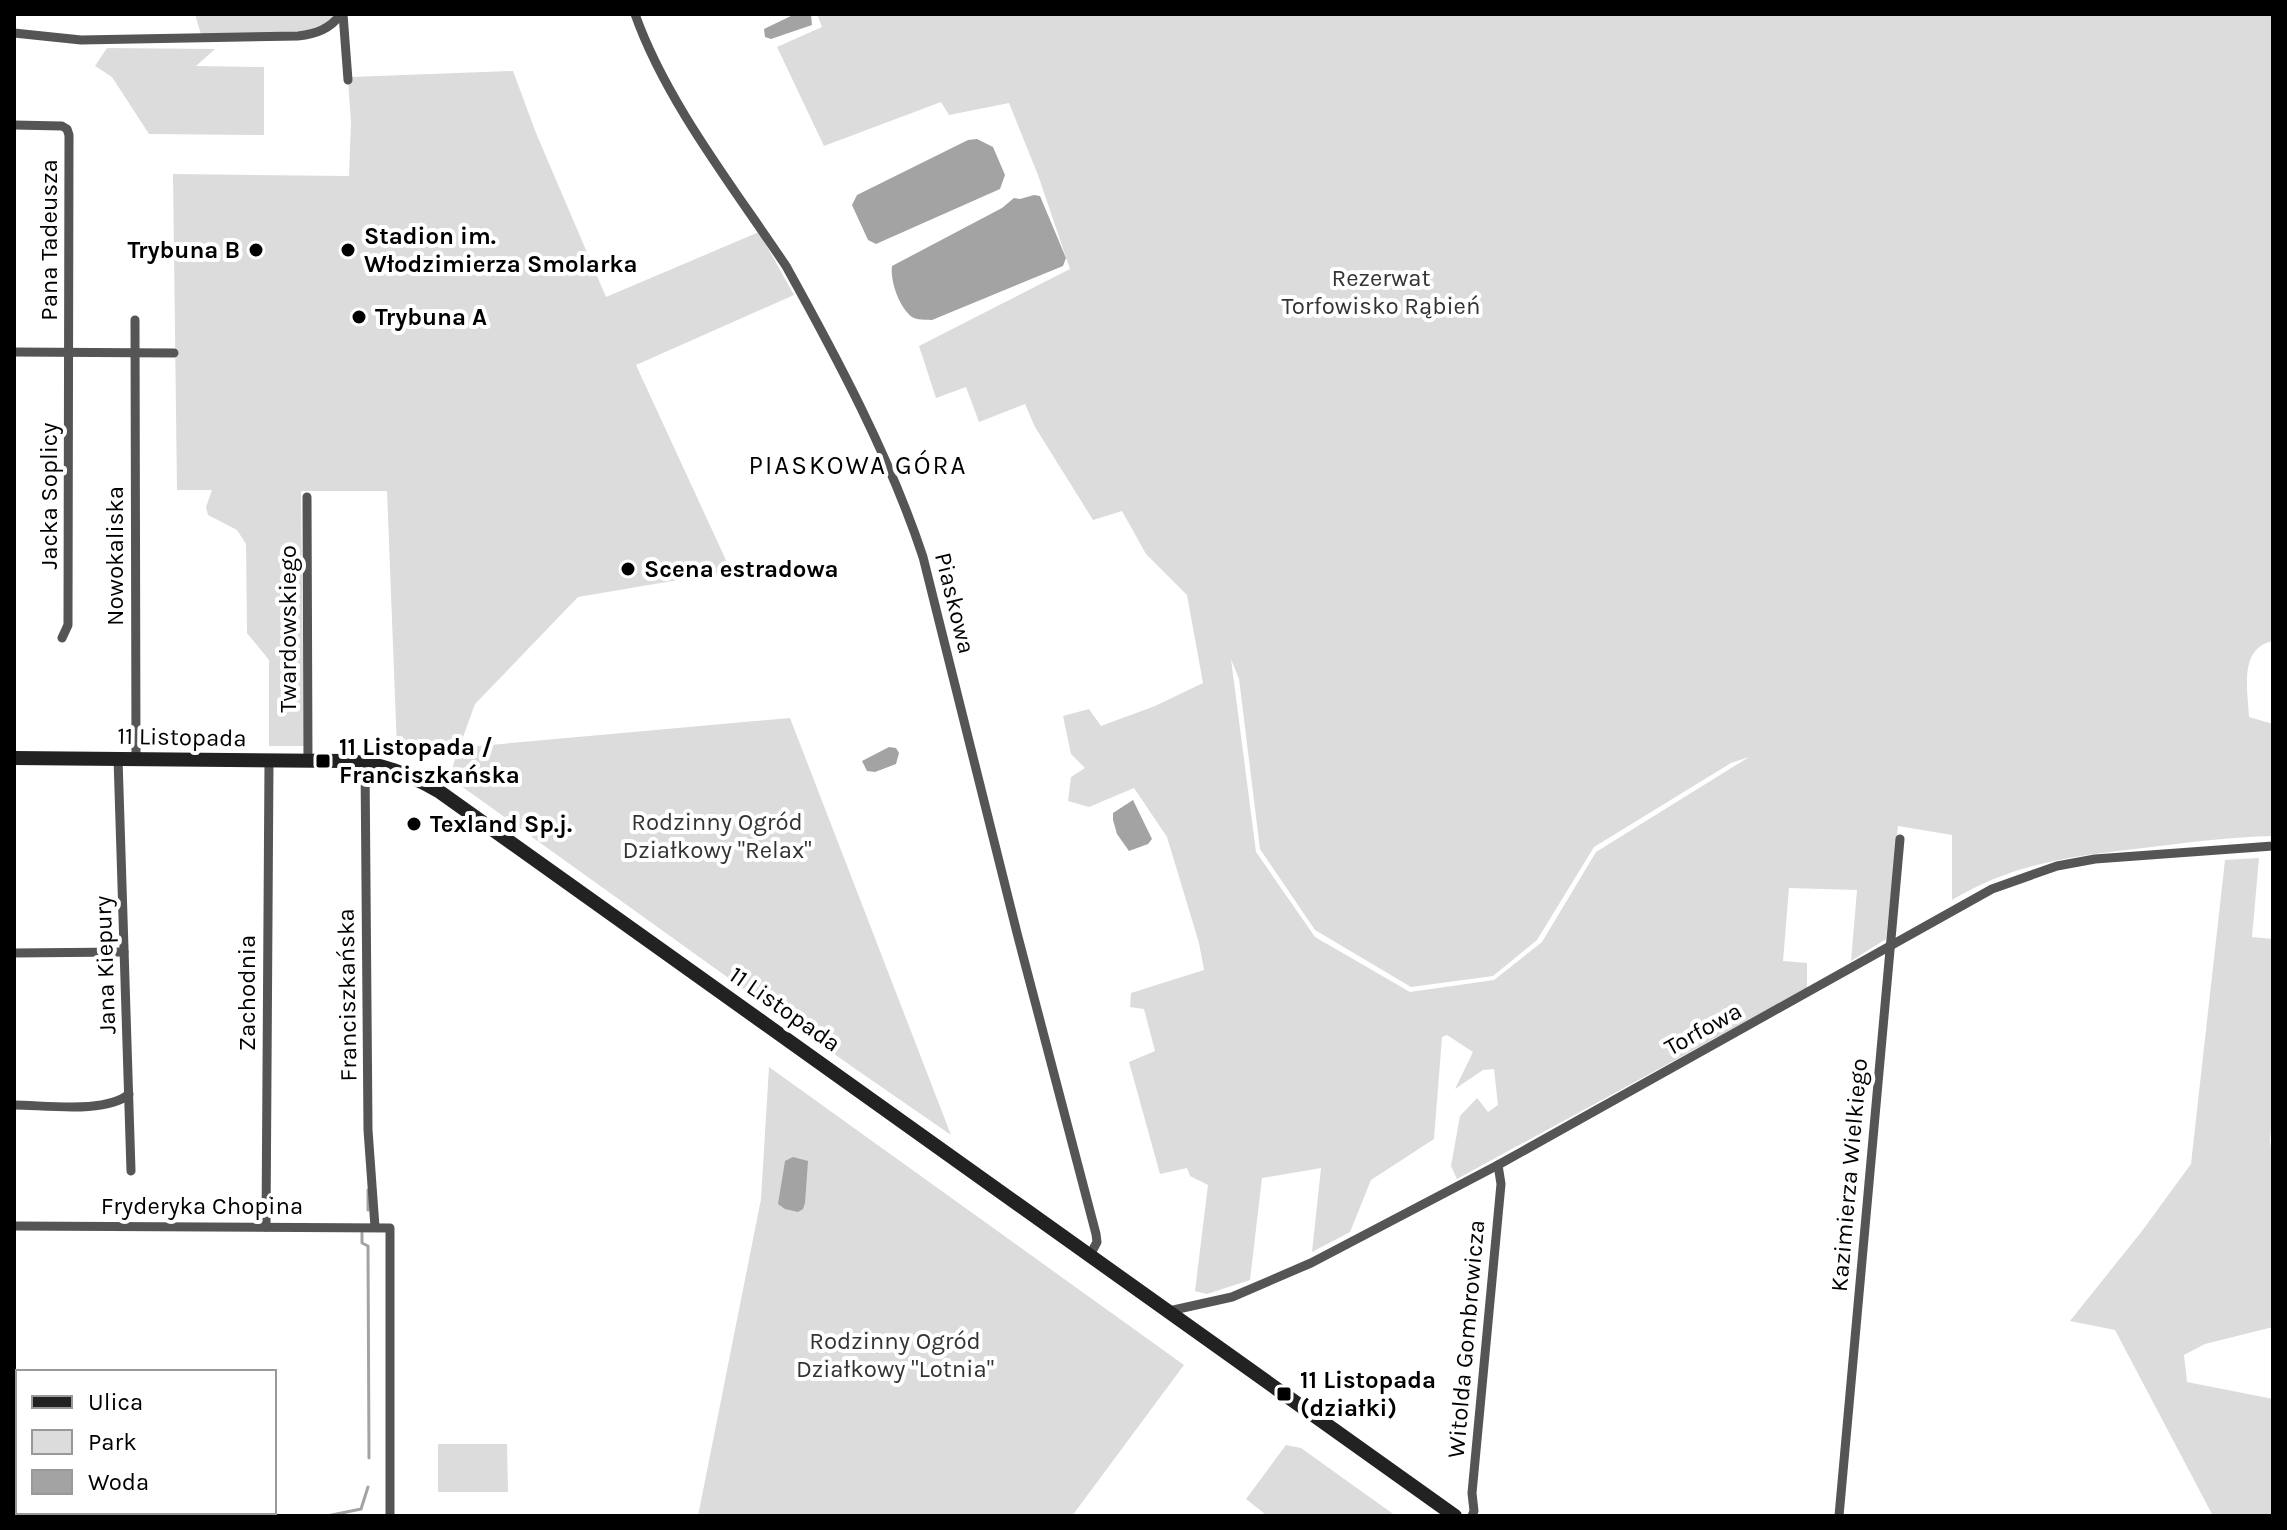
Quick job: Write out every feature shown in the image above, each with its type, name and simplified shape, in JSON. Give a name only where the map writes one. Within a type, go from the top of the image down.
[{"type":"street","points":[[14,33],[81,40],[298,36],[323,30],[334,24],[342,14]]},
{"type":"street","points":[[342,14],[348,80]]},
{"type":"street","name":"Piaskowa","points":[[635,14],[666,84],[804,298],[881,450],[911,521],[923,557],[1020,948],[1096,1234],[1097,1242],[1090,1255]]},
{"type":"street","name":"Pana Tadeusza","points":[[14,125],[62,126],[67,129],[69,352]]},
{"type":"street","name":"Nowokaliska","points":[[135,320],[136,758]]},
{"type":"street","points":[[14,352],[174,353]]},
{"type":"street","name":"Jacka Soplicy","points":[[62,638],[68,625],[69,352]]},
{"type":"street","name":"Twardowskiego","points":[[307,497],[308,761]]},
{"type":"street","name":"11 Listopada","points":[[14,758],[365,762],[394,768],[440,792],[1455,1516]]},
{"type":"street","name":"Jana Kiepury","points":[[118,758],[131,1171]]},
{"type":"street","name":"Zachodnia","points":[[266,1227],[269,761]]},
{"type":"street","name":"Franciszkańska","points":[[365,762],[368,1130],[375,1227]]},
{"type":"street","name":"Kazimierza Wielkiego","points":[[1839,1516],[1900,839]]},
{"type":"street","name":"Torfowa","points":[[1169,1311],[1232,1297],[1311,1263],[1498,1165],[1992,889],[2057,866],[2120,856],[2273,846]]},
{"type":"street","points":[[14,953],[124,952]]},
{"type":"street","points":[[14,1105],[103,1105],[119,1101],[129,1094]]},
{"type":"street","name":"Witolda Gombrowicza","points":[[1472,1516],[1501,1184],[1498,1165]]},
{"type":"street","name":"Fryderyka Chopina","points":[[14,1226],[390,1228],[390,1516]]},
{"type":"green space","points":[[195,14],[341,14],[323,30],[202,38]]},
{"type":"green space","name":"Rezerwat Torfowisko Rąbień","points":[[817,14],[2273,14],[2273,641],[2254,652],[2247,683],[2249,717],[2273,724],[2273,836],[2182,843],[2048,862],[2000,877],[1952,900],[1952,835],[1898,826],[1886,939],[1851,961],[1857,890],[1789,888],[1783,961],[1807,963],[1807,988],[1457,1179],[1451,1166],[1460,1116],[1477,1098],[1488,1112],[1498,1105],[1494,1069],[1483,1070],[1455,1089],[1473,1052],[1447,1035],[1442,1037],[1434,1139],[1371,1180],[1350,1232],[1312,1252],[1321,1168],[1262,1178],[1250,1280],[1207,1294],[1195,1291],[1208,1185],[1190,1176],[1187,1168],[1160,1174],[1129,1062],[1155,1051],[1144,1009],[1130,1007],[1131,993],[1204,970],[1199,943],[1167,837],[1134,788],[1089,807],[1068,801],[1071,777],[1085,768],[1071,754],[1063,716],[1089,709],[1101,726],[1155,706],[1203,683],[1187,595],[1146,554],[1122,511],[1093,520],[1035,427],[1025,404],[979,422],[966,387],[936,398],[919,346],[1070,269],[1009,103],[949,115],[941,102],[824,146],[777,47],[822,27]],"holes":[[[1231,659],[1239,679],[1260,849],[1315,930],[1411,987],[1493,976],[1537,940],[1594,847],[1731,763],[1749,757],[1596,852],[1542,942],[1494,980],[1410,992],[1315,937],[1256,852]]]},
{"type":"green space","points":[[107,48],[215,49],[196,66],[264,67],[264,135],[149,134],[112,77],[95,66]]},
{"type":"green space","points":[[513,71],[606,297],[759,232],[794,295],[636,365],[731,571],[578,597],[475,704],[459,748],[397,748],[387,491],[301,491],[304,746],[269,746],[269,660],[247,633],[246,544],[237,530],[208,515],[206,507],[212,490],[177,490],[173,174],[349,176],[351,122],[348,80],[351,77]]},
{"type":"green space","name":"Rodzinny Ogród Działkowy \"Relax\"","points":[[790,718],[951,1135],[450,778],[456,755],[478,746]]},
{"type":"green space","points":[[2259,858],[2252,937],[2273,939],[2273,1105],[2270,1141],[2273,1163],[2273,1327],[2205,1344],[2184,1355],[2187,1382],[2273,1399],[2273,1516],[2213,1516],[2115,1330],[2070,1321],[2191,1164],[2225,860]]},
{"type":"green space","name":"Rodzinny Ogród Działkowy \"Lotnia\"","points":[[769,1067],[1184,1365],[1072,1516],[698,1516],[761,1199]]},
{"type":"green space","points":[[438,1444],[507,1444],[508,1492],[438,1492]]},
{"type":"green space","points":[[1286,1445],[1301,1448],[1396,1516],[1264,1516],[1246,1499]]},
{"type":"water","points":[[795,14],[811,14],[812,25],[771,39],[765,37],[764,29]]},
{"type":"water","points":[[977,139],[993,147],[1005,175],[1000,189],[876,244],[868,240],[852,205],[857,195],[968,140]]},
{"type":"water","points":[[1040,196],[1066,258],[1063,266],[932,320],[917,319],[907,313],[896,293],[892,266],[1002,208],[1014,198]]},
{"type":"water","points":[[889,747],[896,748],[899,753],[896,764],[875,772],[867,771],[862,761]]},
{"type":"water","points":[[1133,800],[1152,839],[1148,844],[1129,851],[1117,834],[1113,813]]},
{"type":"water","points":[[793,1157],[808,1161],[805,1203],[798,1212],[778,1204],[785,1161]]},
{"type":"waterway","points":[[368,1190],[368,1210]]},
{"type":"waterway","points":[[362,1233],[362,1243],[368,1246],[369,1458]]},
{"type":"waterway","points":[[327,1516],[361,1509],[368,1487]]},
{"type":"place","name":"Trybuna B","points":[[256,250]]},
{"type":"place","name":"Stadion im. Włodzimierza Smolarka","points":[[348,250]]},
{"type":"place","name":"Trybuna A","points":[[359,317]]},
{"type":"place","name":"Scena estradowa","points":[[628,569]]},
{"type":"place","name":"11 Listopada / Franciszkańska","points":[[323,761]]},
{"type":"place","name":"Texland Sp.j.","points":[[414,824]]},
{"type":"place","name":"11 Listopada (działki)","points":[[1284,1394]]},
{"type":"district","name":"PIASKOWA GÓRA","points":[[858,465]]}]
